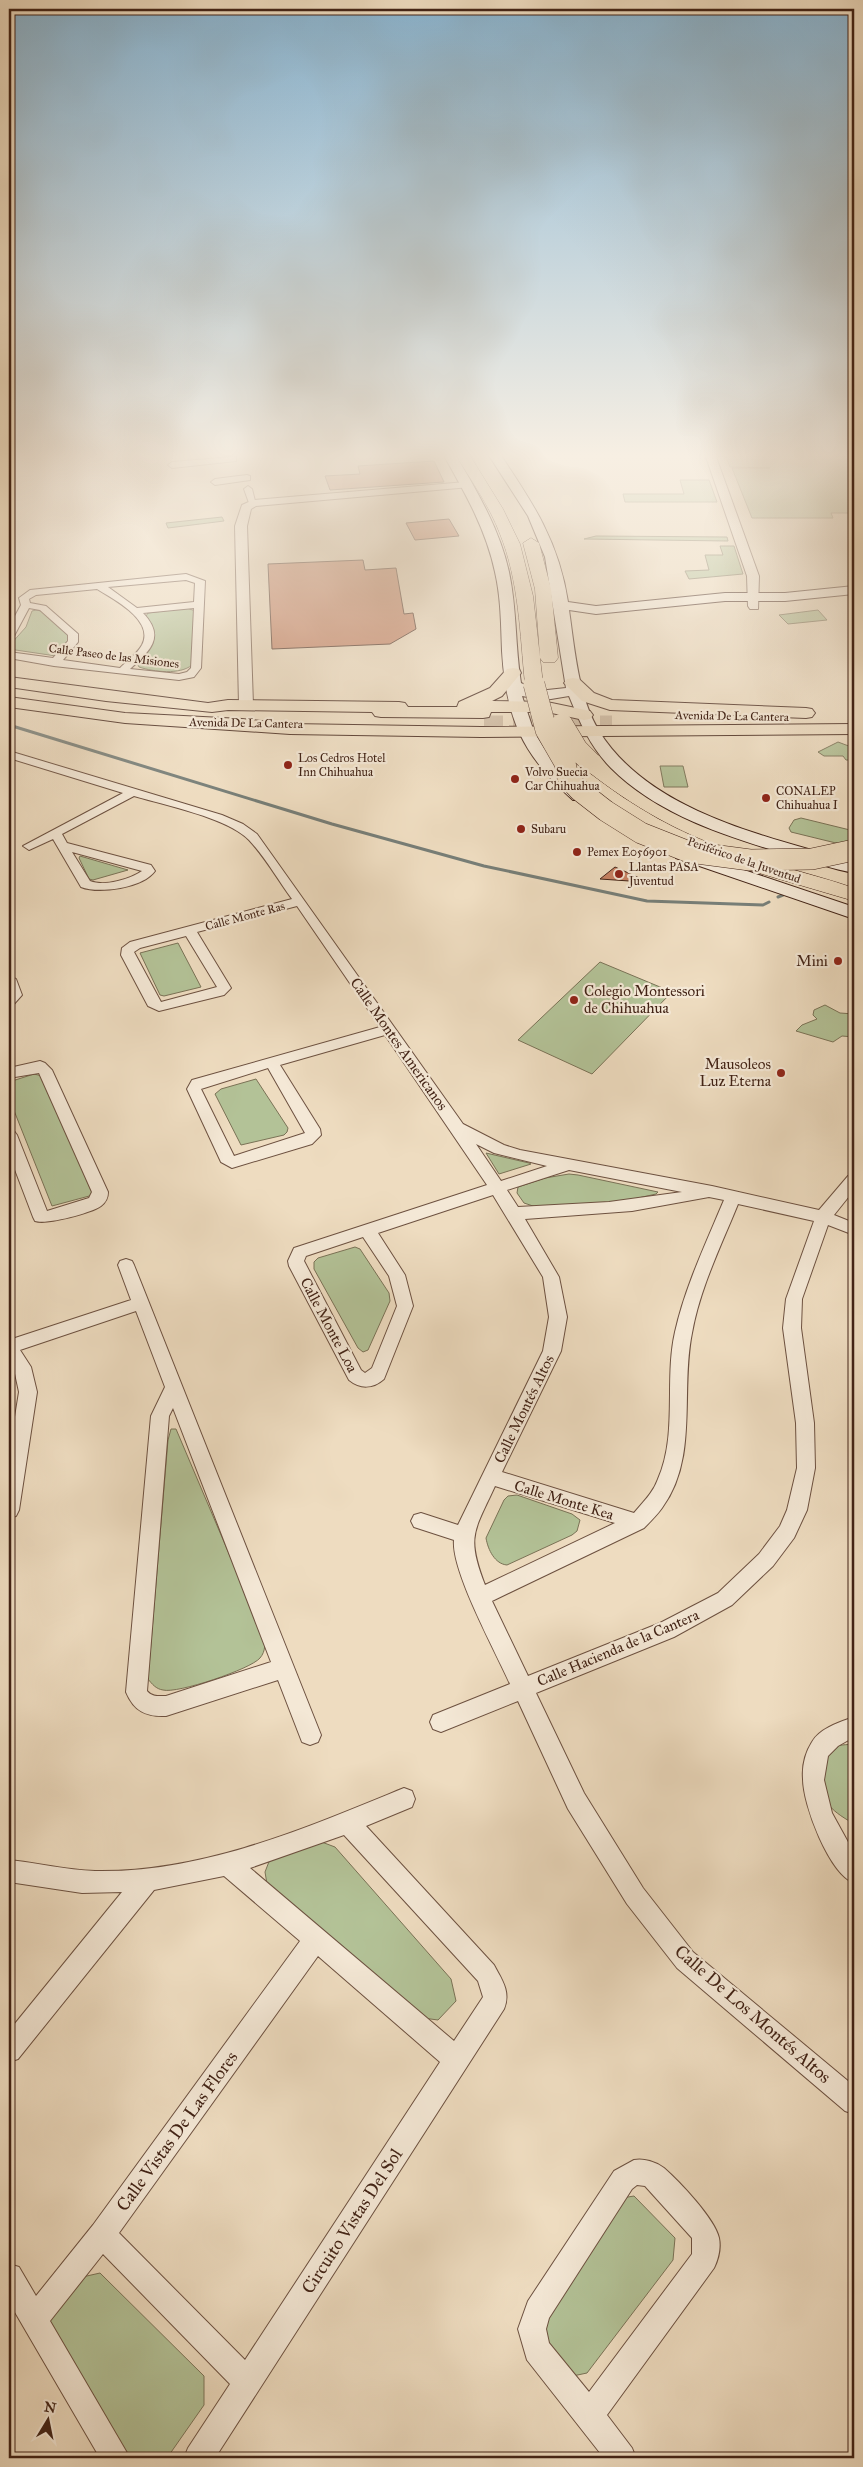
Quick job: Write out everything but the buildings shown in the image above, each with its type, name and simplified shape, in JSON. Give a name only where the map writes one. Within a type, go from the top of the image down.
[{"type":"highway","points":[[518,569],[545,681]]},
{"type":"highway","points":[[537,569],[542,589],[545,681],[539,710],[546,730],[565,764],[568,778],[579,790],[642,833],[689,852],[717,857],[776,861],[812,859],[854,850]]},
{"type":"highway","name":"Periférico de la Juventud","points":[[545,681],[566,734],[597,753],[635,797],[683,823],[756,851],[854,881]]},
{"type":"highway","name":"Periférico de la Juventud","points":[[565,764],[601,794],[622,808],[673,835],[740,861],[854,896]]},
{"type":"main road","points":[[500,569],[506,595],[513,679],[518,706],[533,743],[556,773],[582,799],[644,837],[717,867],[854,912]]},
{"type":"main road","points":[[553,569],[562,605],[574,687],[597,753]]},
{"type":"main road","points":[[562,605],[611,612],[754,602],[854,590]]},
{"type":"main road","points":[[754,602],[793,607],[854,601]]},
{"type":"main road","points":[[564,626],[611,612]]},
{"type":"main road","points":[[513,679],[529,694],[537,696],[559,695],[574,687]]},
{"type":"main road","points":[[481,719],[496,692],[513,679]]},
{"type":"main road","name":"Avenida De La Cantera","points":[[9,682],[212,707],[279,712],[481,719]]},
{"type":"main road","points":[[574,687],[588,697],[610,705],[854,716]]},
{"type":"main road","points":[[9,689],[105,703],[134,704],[160,702]]},
{"type":"main road","name":"Avenida De La Cantera","points":[[9,702],[125,718],[290,729],[481,719]]},
{"type":"main road","points":[[212,707],[246,705],[331,707],[481,719],[533,743],[543,744],[562,738],[588,742],[597,753],[635,781],[679,808],[719,825],[854,868]]},
{"type":"main road","points":[[481,719],[518,706],[561,709],[587,723]]},
{"type":"main road","name":"Avenida De La Cantera","points":[[616,723],[854,716]]},
{"type":"main road","points":[[533,743],[587,723],[854,730]]},
{"type":"main road","points":[[597,753],[610,736],[616,723]]},
{"type":"main road","name":"Avenida De La Cantera","points":[[616,723],[854,725]]},
{"type":"street","points":[[242,569],[246,705]]},
{"type":"street","points":[[750,569],[754,602]]},
{"type":"street","name":"Calle Paseo de las Misiones","points":[[9,636],[14,619],[26,605],[24,598],[33,592],[192,577],[200,581],[196,668],[194,673],[179,677],[54,663],[9,655]]},
{"type":"street","points":[[98,585],[136,611],[147,624],[150,641],[122,671]]},
{"type":"street","points":[[136,611],[198,604]]},
{"type":"street","points":[[26,605],[43,608],[73,634],[73,642],[54,663]]},
{"type":"street","name":"Calle Montes Americanos","points":[[9,754],[218,818],[239,827],[259,844],[456,1126],[499,1149],[712,1192],[823,1218],[854,1228]]},
{"type":"street","points":[[28,846],[133,792]]},
{"type":"street","points":[[55,832],[62,845],[88,886],[100,887],[145,875],[150,871],[147,868],[62,845]]},
{"type":"street","name":"Calle Monte Ras","points":[[189,930],[224,988],[219,992],[159,1007],[154,1003],[128,955],[128,949],[135,945],[189,930],[300,901]]},
{"type":"street","points":[[9,979],[15,995],[9,1001]]},
{"type":"street","points":[[271,1062],[312,1129],[313,1136],[307,1140],[232,1162],[226,1158],[194,1087],[202,1082],[271,1062],[389,1029]]},
{"type":"street","points":[[9,1073],[40,1066],[45,1070],[100,1192],[100,1197],[95,1202],[49,1217],[41,1217],[9,1135]]},
{"type":"street","name":"Calle Montés Altos","points":[[456,1126],[514,1214],[551,1277],[556,1296],[558,1317],[556,1336],[546,1365],[464,1535],[466,1561],[480,1597],[522,1689]]},
{"type":"street","name":"Calle Monte Loa","points":[[367,1230],[399,1279],[403,1288],[405,1306],[380,1371],[372,1379],[365,1380],[355,1375],[296,1261],[297,1256],[305,1249],[569,1164]]},
{"type":"street","name":"Calle Hacienda de la Cantera","points":[[441,1722],[667,1630],[725,1599],[766,1560],[787,1532],[803,1489],[807,1447],[793,1342],[792,1313],[798,1282],[823,1218],[854,1180]]},
{"type":"street","points":[[514,1214],[615,1208],[712,1192]]},
{"type":"street","points":[[480,1597],[637,1522],[651,1510],[669,1482],[675,1447],[678,1369],[682,1335],[692,1302],[733,1197]]},
{"type":"street","points":[[126,1265],[310,1735]]},
{"type":"street","points":[[9,1510],[28,1392],[22,1367],[9,1348],[141,1303]]},
{"type":"street","points":[[174,1386],[160,1416],[136,1692],[139,1700],[146,1705],[166,1706],[284,1668]]},
{"type":"street","name":"Calle Monte Kea","points":[[491,1477],[637,1522]]},
{"type":"street","points":[[421,1521],[464,1535]]},
{"type":"street","name":"Calle De Los Montés Altos","points":[[522,1689],[588,1822],[635,1896],[667,1939],[685,1960],[854,2102]]},
{"type":"street","points":[[852,1866],[822,1814],[814,1779],[819,1750],[828,1740],[854,1727]]},
{"type":"street","points":[[9,1871],[68,1880],[105,1882],[146,1880],[228,1864],[348,1822],[404,1799]]},
{"type":"street","name":"Circuito Vistas Del Sol","points":[[198,2458],[495,2000],[492,1983],[486,1973],[348,1822]]},
{"type":"street","points":[[228,1864],[457,2060]]},
{"type":"street","points":[[9,2050],[146,1880]]},
{"type":"street","name":"Calle Vistas De Las Flores","points":[[34,2320],[102,2234],[316,1939]]},
{"type":"street","points":[[590,2415],[705,2259],[706,2239],[702,2229],[654,2176],[645,2172],[638,2171],[629,2174],[623,2180],[534,2320],[533,2339],[537,2350],[622,2458]]},
{"type":"street","points":[[102,2234],[247,2382]]},
{"type":"street","points":[[9,2277],[116,2458]]},
{"type":"green space","points":[[741,569],[743,574],[689,579],[685,571]]},
{"type":"green space","points":[[187,608],[195,611],[192,665],[181,670],[167,672],[139,667],[138,665],[151,647],[154,636],[151,624],[146,616],[148,613]]},
{"type":"green space","points":[[818,610],[827,620],[788,624],[779,615]]},
{"type":"green space","points":[[32,611],[41,611],[74,640],[56,656],[9,649],[9,646],[26,627]]},
{"type":"green space","points":[[838,742],[854,748],[854,760],[846,760],[843,756],[824,756],[818,752]]},
{"type":"green space","points":[[660,766],[683,766],[688,787],[664,787]]},
{"type":"green space","points":[[801,818],[850,830],[854,835],[848,843],[840,844],[791,832],[789,828],[794,820]]},
{"type":"green space","points":[[80,856],[128,870],[93,880],[89,879],[79,858]]},
{"type":"green space","points":[[178,943],[201,987],[164,996],[160,995],[140,953]]},
{"type":"green space","points":[[600,962],[672,992],[592,1074],[518,1040]]},
{"type":"green space","points":[[825,1005],[840,1013],[854,1014],[854,1037],[842,1036],[833,1042],[796,1031],[802,1025],[817,1019],[813,1015],[814,1010]]},
{"type":"green space","points":[[34,1074],[42,1076],[93,1195],[52,1206],[9,1098],[9,1082]]},
{"type":"green space","points":[[256,1079],[288,1128],[284,1135],[241,1145],[215,1094],[221,1089]]},
{"type":"green space","points":[[486,1153],[529,1163],[531,1164],[499,1174]]},
{"type":"green space","points":[[569,1174],[658,1192],[598,1207],[536,1207],[524,1203],[517,1193],[518,1187],[545,1178]]},
{"type":"green space","points":[[355,1247],[360,1249],[389,1293],[390,1301],[368,1350],[363,1352],[358,1348],[314,1269],[314,1262],[318,1258]]},
{"type":"green space","points":[[171,1429],[176,1429],[264,1636],[265,1644],[260,1658],[243,1668],[197,1685],[163,1690],[158,1689],[148,1679],[168,1440]]},
{"type":"green space","points":[[517,1495],[572,1514],[580,1520],[577,1531],[572,1535],[507,1565],[499,1562],[493,1556],[486,1538],[504,1500],[508,1496]]},
{"type":"green space","points":[[854,1744],[854,1824],[837,1813],[829,1805],[823,1792],[821,1776],[823,1760],[831,1749],[840,1745]]},
{"type":"green space","points":[[319,1841],[335,1847],[451,1979],[456,2001],[438,2020],[423,2018],[267,1884],[265,1872],[270,1859]]},
{"type":"green space","points":[[634,2196],[675,2238],[673,2260],[587,2373],[568,2377],[541,2341],[544,2318],[616,2199]]},
{"type":"green space","points":[[100,2273],[204,2376],[204,2405],[167,2458],[124,2458],[47,2331],[49,2317],[78,2278]]},
{"type":"waterway","points":[[9,725],[332,824],[484,866],[647,901],[763,905],[769,902]]},
{"type":"waterway","points":[[778,897],[783,895]]},
{"type":"tunnel","points":[[484,725],[612,725]]},
{"type":"place","name":"Los Cedros Hotel Inn Chihuahua","points":[[288,765]]},
{"type":"place","name":"Volvo Suecia Car Chihuahua","points":[[515,779]]},
{"type":"place","name":"CONALEP Chihuahua I","points":[[766,798]]},
{"type":"place","name":"Subaru","points":[[521,829]]},
{"type":"place","name":"Pemex E056901","points":[[577,852]]},
{"type":"place","name":"Llantas PASA Juventud","points":[[619,874]]},
{"type":"place","name":"Mini","points":[[838,961]]},
{"type":"place","name":"Colegio Montessori de Chihuahua","points":[[574,1000]]},
{"type":"place","name":"Mausoleos Luz Eterna","points":[[781,1073]]}]
